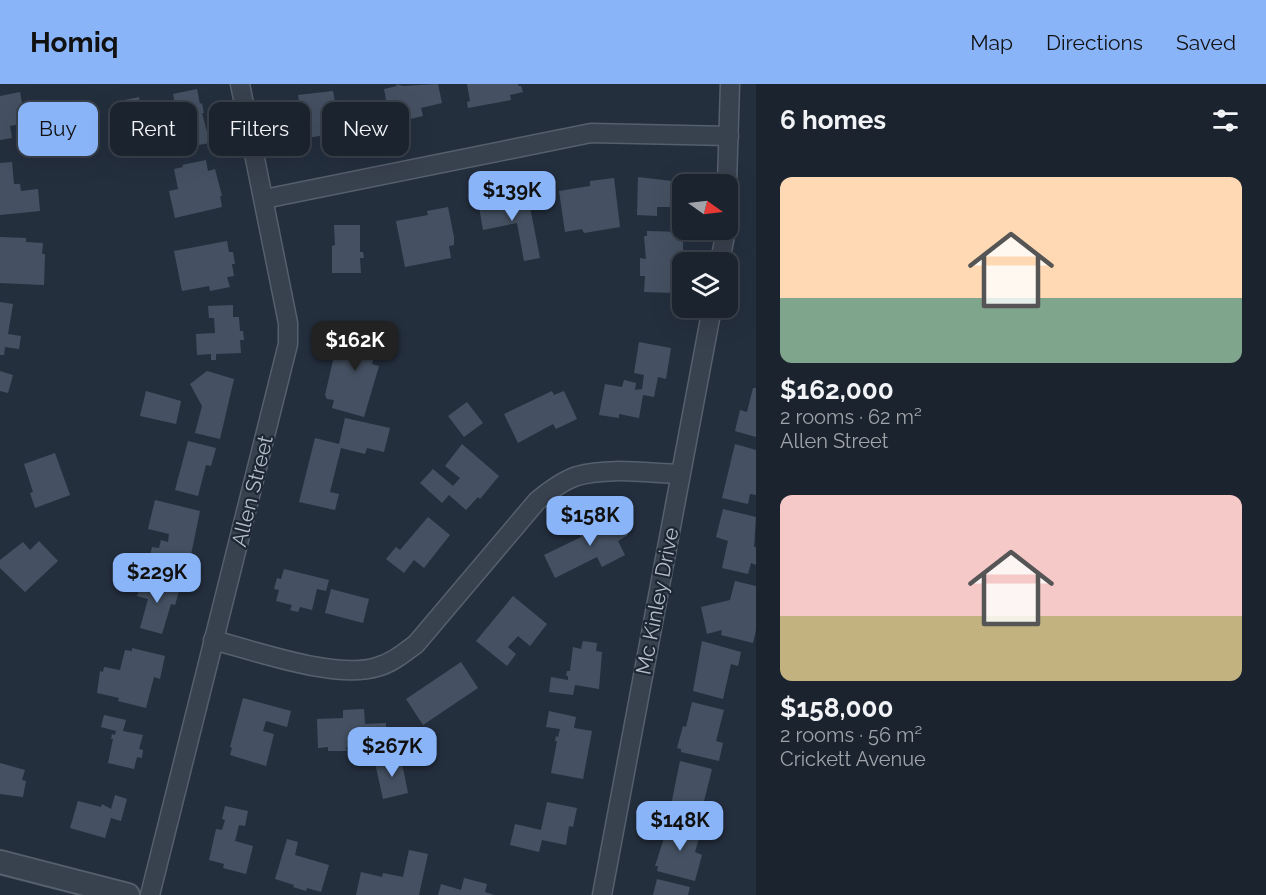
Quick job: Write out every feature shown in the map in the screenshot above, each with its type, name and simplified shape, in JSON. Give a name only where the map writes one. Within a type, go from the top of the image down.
[{"type":"street","name":"Allen Street","points":[[150,895],[288,344],[288,323],[240,84]]},
{"type":"street","points":[[727,174],[730,84]]},
{"type":"street","points":[[264,199],[591,133],[729,136]]},
{"type":"street","name":"Mc Kinley Drive","points":[[602,895],[710,318]]},
{"type":"street","points":[[213,640],[329,670],[352,672],[376,667],[398,657],[416,644],[537,501],[554,487],[575,477],[597,472],[680,474]]},
{"type":"street","points":[[0,862],[128,895]]},
{"type":"building","points":[[396,84],[403,86],[438,84],[442,103],[421,108],[423,116],[409,119],[409,102],[386,102],[384,89],[397,86]]},
{"type":"building","points":[[467,84],[518,84],[523,92],[510,95],[511,100],[468,108],[467,102],[470,101]]},
{"type":"building","points":[[197,89],[200,104],[202,103],[209,143],[197,145],[197,102],[175,102],[173,94]]},
{"type":"building","points":[[333,91],[335,102],[322,102],[322,135],[310,138],[310,102],[299,102],[298,95]]},
{"type":"building","points":[[20,92],[22,102],[18,102],[18,125],[10,126],[12,138],[0,140],[0,96]]},
{"type":"building","points":[[139,97],[140,102],[115,102]]},
{"type":"building","points":[[206,160],[208,171],[215,169],[222,196],[220,196],[222,207],[175,218],[169,191],[178,189],[174,169]]},
{"type":"building","points":[[12,162],[14,184],[20,184],[21,191],[38,189],[40,211],[0,215],[0,163]]},
{"type":"building","points":[[638,177],[672,181],[672,207],[657,207],[657,216],[637,215]]},
{"type":"building","points":[[614,178],[620,227],[584,233],[582,229],[565,232],[559,191],[590,186],[590,181]]},
{"type":"building","points":[[528,197],[540,258],[524,261],[517,223],[483,230],[478,202],[496,198],[497,203]]},
{"type":"building","points":[[448,207],[454,237],[454,245],[449,246],[451,258],[405,267],[396,221],[428,215],[427,211]]},
{"type":"building","points":[[334,225],[360,225],[360,252],[363,252],[364,258],[360,258],[361,273],[332,273],[332,246],[335,245]]},
{"type":"building","points":[[647,231],[672,232],[672,240],[683,240],[683,252],[672,252],[672,293],[644,292],[645,276],[640,276],[640,258],[646,259],[644,236],[647,236]]},
{"type":"building","points":[[0,237],[26,238],[26,242],[43,243],[44,285],[0,283]]},
{"type":"building","points":[[227,241],[229,252],[233,252],[235,264],[232,264],[234,276],[227,277],[230,287],[210,291],[209,286],[182,291],[174,251]]},
{"type":"building","points":[[0,302],[13,304],[8,334],[21,336],[19,349],[5,347],[4,355],[0,355]]},
{"type":"building","points":[[233,305],[233,317],[239,317],[240,331],[243,331],[244,340],[240,340],[241,353],[216,354],[216,360],[211,360],[211,354],[197,355],[196,334],[215,333],[214,318],[209,318],[208,306]]},
{"type":"building","points":[[351,331],[363,337],[396,345],[393,357],[384,355],[382,360],[375,358],[377,353],[375,352],[372,364],[379,366],[364,417],[332,408],[334,400],[327,399],[325,395],[337,343]]},
{"type":"building","points":[[639,342],[671,348],[666,379],[658,377],[654,397],[643,395],[639,418],[619,414],[619,418],[599,415],[605,384],[622,387],[624,380],[636,383],[635,390],[642,389],[644,375],[634,373]]},
{"type":"building","points":[[0,371],[13,375],[8,393],[0,391]]},
{"type":"building","points":[[207,371],[234,379],[220,439],[195,433],[202,406],[190,384]]},
{"type":"building","points":[[753,388],[756,388],[756,437],[735,431],[740,410],[747,412]]},
{"type":"building","points":[[146,391],[181,401],[176,424],[140,416]]},
{"type":"building","points":[[552,391],[554,395],[564,391],[577,419],[556,429],[553,424],[518,443],[504,414]]},
{"type":"building","points":[[467,402],[483,423],[464,437],[448,416]]},
{"type":"building","points":[[345,418],[390,428],[384,452],[367,448],[365,454],[341,448],[330,492],[339,494],[335,510],[299,502],[315,438],[339,444]]},
{"type":"building","points":[[188,441],[216,448],[211,466],[206,465],[198,496],[175,490]]},
{"type":"building","points":[[462,444],[499,476],[480,499],[478,497],[466,510],[449,495],[442,503],[420,483],[433,469],[453,486],[460,478],[445,466]]},
{"type":"building","points":[[735,444],[756,450],[756,495],[750,494],[748,504],[722,498]]},
{"type":"building","points":[[55,453],[70,495],[35,508],[30,493],[33,492],[24,464]]},
{"type":"building","points":[[155,500],[200,511],[188,569],[149,559],[152,547],[159,548],[161,540],[168,542],[169,534],[148,529]]},
{"type":"building","points":[[723,509],[756,517],[754,547],[756,547],[756,565],[751,563],[748,574],[722,568],[728,541],[716,537]]},
{"type":"building","points":[[616,511],[628,535],[618,541],[625,555],[602,567],[597,557],[555,578],[544,555],[581,537],[578,532],[589,526],[591,530],[599,526],[597,521]]},
{"type":"building","points":[[428,517],[450,535],[424,568],[414,560],[404,573],[386,559],[396,547],[400,550]]},
{"type":"building","points":[[39,541],[58,561],[25,592],[0,568],[0,560],[23,542],[30,550]]},
{"type":"building","points":[[284,569],[329,580],[326,591],[317,589],[312,610],[300,607],[298,612],[290,610],[292,605],[276,601],[279,590],[274,589],[277,578],[281,579]]},
{"type":"building","points":[[142,579],[180,588],[175,605],[171,604],[162,634],[140,628],[148,599],[137,596]]},
{"type":"building","points":[[735,581],[756,586],[756,630],[753,643],[721,635],[722,630],[707,634],[701,607],[730,600]]},
{"type":"building","points":[[331,589],[369,599],[363,623],[325,613]]},
{"type":"building","points":[[513,596],[547,624],[530,646],[518,636],[508,647],[516,654],[507,666],[476,641]]},
{"type":"building","points":[[583,641],[597,643],[596,651],[602,652],[599,689],[575,685],[573,695],[549,692],[551,677],[568,680],[566,676],[567,671],[570,671],[573,647],[581,649]]},
{"type":"building","points":[[702,641],[741,652],[738,666],[731,664],[723,699],[693,691]]},
{"type":"building","points":[[132,648],[165,656],[160,679],[154,677],[146,708],[97,693],[100,671],[103,672],[104,667],[120,670],[125,650],[132,651]]},
{"type":"building","points":[[461,662],[478,688],[423,725],[406,699]]},
{"type":"building","points":[[243,698],[291,711],[287,727],[266,721],[263,731],[274,734],[266,766],[230,755]]},
{"type":"building","points":[[692,702],[724,710],[716,741],[723,743],[719,761],[681,752],[681,749],[677,748],[683,726],[686,727]]},
{"type":"building","points":[[364,709],[365,724],[386,723],[386,745],[346,747],[347,751],[328,751],[328,747],[318,748],[317,719],[343,718],[343,710]]},
{"type":"building","points":[[549,711],[576,717],[574,728],[592,731],[583,779],[551,773],[556,736],[558,737],[560,729],[546,727]]},
{"type":"building","points":[[104,715],[126,720],[123,731],[143,735],[139,749],[143,750],[142,758],[137,757],[134,769],[108,763],[112,734],[115,735],[116,731],[101,727]]},
{"type":"building","points":[[401,758],[408,793],[383,799],[375,763]]},
{"type":"building","points":[[680,761],[712,769],[700,817],[670,810]]},
{"type":"building","points":[[0,763],[25,770],[22,780],[26,781],[23,797],[0,794]]},
{"type":"building","points":[[115,795],[127,799],[121,821],[111,818],[105,838],[70,828],[78,801],[101,807],[102,804],[111,809]]},
{"type":"building","points":[[547,802],[577,808],[573,827],[569,826],[566,845],[542,840],[539,852],[510,845],[515,824],[541,830]]},
{"type":"building","points":[[225,806],[248,811],[245,826],[239,825],[235,841],[253,846],[246,874],[223,868],[224,864],[209,860],[216,829],[222,830],[225,820],[222,819]]},
{"type":"building","points":[[669,822],[701,831],[695,852],[702,855],[695,881],[657,871],[658,866],[655,866]]},
{"type":"building","points":[[287,839],[298,842],[295,855],[329,865],[321,892],[307,888],[306,891],[275,879]]},
{"type":"building","points":[[409,850],[428,854],[419,895],[356,895],[361,872],[382,877],[383,873],[403,877]]},
{"type":"building","points":[[464,878],[487,884],[485,892],[494,895],[438,895],[441,884],[461,890]]},
{"type":"building","points":[[657,879],[690,887],[688,895],[653,895]]}]
